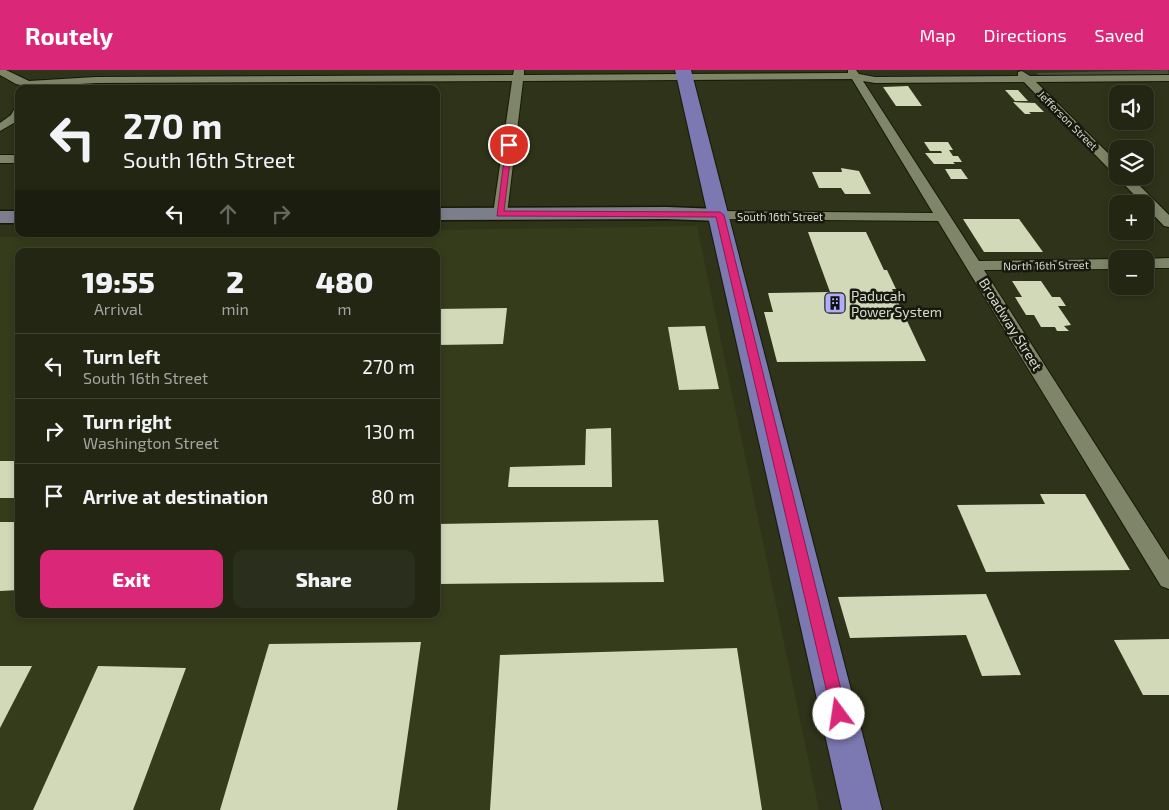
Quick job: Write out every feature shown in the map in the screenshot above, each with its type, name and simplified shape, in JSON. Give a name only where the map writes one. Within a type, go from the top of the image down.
[{"type":"main road","points":[[684,73],[720,215],[862,810]]},
{"type":"street","points":[[855,76],[868,70],[907,70]]},
{"type":"street","points":[[0,71],[24,85]]},
{"type":"street","points":[[35,85],[80,80],[344,74],[684,73],[855,76],[875,80],[1022,74],[1169,78]]},
{"type":"street","points":[[500,214],[518,74]]},
{"type":"street","name":"Jefferson Street","points":[[1022,74],[1109,162]]},
{"type":"street","name":"Broadway Street","points":[[855,76],[1169,579]]},
{"type":"street","points":[[0,128],[15,117]]},
{"type":"street","points":[[0,159],[15,159]]},
{"type":"street","points":[[1132,185],[1169,223]]},
{"type":"street","name":"South 16th Street","points":[[440,214],[944,216]]},
{"type":"street","points":[[0,217],[15,217]]},
{"type":"street","points":[[1154,263],[1169,263]]},
{"type":"street","name":"North 16th Street","points":[[974,266],[1109,264]]},
{"type":"shaded area","points":[[1168,70],[1169,76],[1041,76],[1036,73]]},
{"type":"shaded area","points":[[697,226],[819,810],[0,810],[0,237],[440,237],[440,230]]},
{"type":"building","points":[[908,86],[922,106],[896,106],[883,87]]},
{"type":"building","points":[[1005,90],[1018,90],[1028,101],[1015,101]]},
{"type":"building","points":[[1013,102],[1035,103],[1044,112],[1029,112],[1031,114],[1025,114]]},
{"type":"building","points":[[924,142],[948,142],[953,150],[949,150],[953,156],[958,156],[962,162],[934,164],[925,153],[942,153],[941,151],[930,151]]},
{"type":"building","points":[[841,168],[859,171],[871,194],[845,194],[841,188],[819,188],[812,172],[842,172]]},
{"type":"building","points":[[945,169],[961,169],[968,179],[951,179]]},
{"type":"building","points":[[963,219],[1019,219],[1043,252],[984,252]]},
{"type":"building","name":"Paducah Power System","points":[[808,232],[866,232],[884,270],[887,270],[896,289],[892,289],[926,361],[777,362],[764,312],[773,312],[768,293],[830,292]]},
{"type":"building","points":[[1012,281],[1041,281],[1052,297],[1060,297],[1066,306],[1058,306],[1071,325],[1064,326],[1069,331],[1057,331],[1055,327],[1041,327],[1034,315],[1026,315],[1015,297],[1022,297]]},
{"type":"building","points":[[507,308],[503,344],[440,345],[440,309]]},
{"type":"building","points":[[705,326],[719,389],[679,390],[668,327]]},
{"type":"building","points":[[611,428],[612,487],[508,487],[510,467],[585,465],[586,429]]},
{"type":"building","points":[[0,461],[15,461],[15,498],[0,498]]},
{"type":"building","points":[[1040,494],[1085,494],[1130,570],[986,572],[957,505],[1045,504]]},
{"type":"building","points":[[658,520],[664,582],[440,584],[440,524]]},
{"type":"building","points":[[0,522],[15,522],[15,590],[0,591]]},
{"type":"building","points":[[986,594],[1021,675],[982,676],[966,635],[850,638],[838,597]]},
{"type":"building","points":[[1169,639],[1169,695],[1143,695],[1114,640]]},
{"type":"building","points":[[421,642],[397,810],[220,810],[269,644]]},
{"type":"building","points":[[737,648],[762,810],[490,810],[500,655]]},
{"type":"building","points":[[0,666],[32,666],[0,728]]},
{"type":"building","points":[[98,666],[186,668],[133,810],[33,810]]},
{"type":"place","name":"Paducah Power System","points":[[835,303]]},
{"type":"route","points":[[509,145],[500,214],[667,213],[720,215],[839,714]]}]
